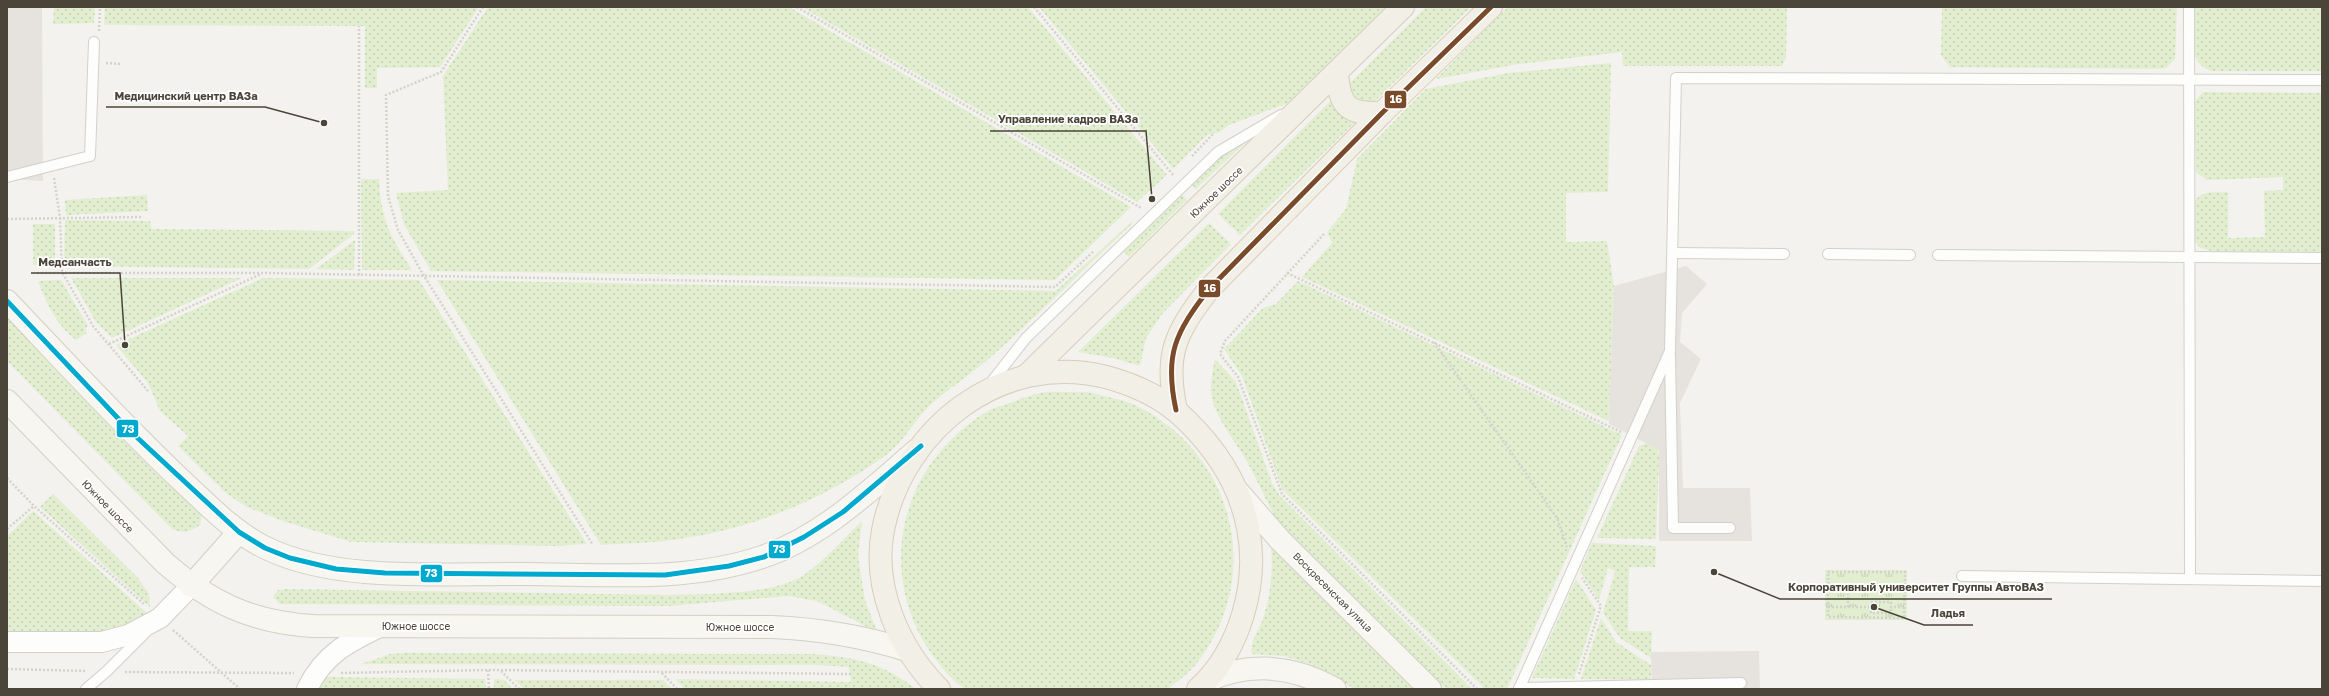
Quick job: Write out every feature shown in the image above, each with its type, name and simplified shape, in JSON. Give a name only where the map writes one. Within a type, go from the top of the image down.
[{"type":"main road","name":"Южное шоссе","points":[[1027,375],[1314,96],[1403,7]]},
{"type":"main road","points":[[1176,410],[1171,385],[1171,362],[1177,339],[1186,318],[1209,289],[1246,250],[1490,7]]},
{"type":"main road","points":[[1337,73],[1338,90],[1342,102],[1350,109],[1363,113],[1382,113]]},
{"type":"main road","points":[[7,301],[130,431],[239,532],[265,548],[290,558],[321,566],[364,571],[657,575],[700,572],[764,557],[804,537],[843,512],[921,446],[961,407],[983,391],[1005,381],[1027,375],[1066,371],[1095,374],[1126,382],[1150,394],[1176,410],[1213,450],[1239,493],[1249,534],[1252,558],[1249,586],[1243,615],[1233,640],[1202,685]]},
{"type":"main road","name":"Южное шоссе","points":[[7,401],[164,563],[191,586],[220,602],[252,616],[283,624],[313,626],[779,627],[847,634],[907,650]]},
{"type":"main road","points":[[921,446],[902,475],[890,504],[882,537],[881,557],[886,599],[907,650],[919,668],[939,689]]},
{"type":"main road","name":"Воскресенская улица","points":[[1239,493],[1281,541],[1430,689]]},
{"type":"main road","points":[[191,586],[239,532]]},
{"type":"main road","points":[[1202,685],[1224,673],[1258,668],[1282,669],[1321,681],[1335,689]]},
{"type":"street","points":[[7,642],[102,642],[128,635],[160,618],[191,586]]},
{"type":"street","points":[[311,681],[333,653],[382,626]]},
{"type":"lane","points":[[2189,7],[2190,579]]},
{"type":"lane","points":[[7,177],[90,156],[94,42]]},
{"type":"lane","points":[[1730,528],[1673,528],[1670,351],[1676,78],[2322,80]]},
{"type":"lane","points":[[983,391],[1026,338],[1218,152],[1314,96]]},
{"type":"lane","points":[[1673,253],[1784,254]]},
{"type":"lane","points":[[1828,254],[1910,255]]},
{"type":"lane","points":[[1938,255],[2322,258]]},
{"type":"lane","points":[[1670,351],[1519,689],[1742,683]]},
{"type":"lane","points":[[1962,576],[2322,581]]},
{"type":"lane","points":[[86,689],[107,671],[160,618]]},
{"type":"path","points":[[94,42],[99,33],[100,7]]},
{"type":"path","points":[[483,7],[441,72],[386,95],[388,196],[398,230],[424,276],[593,545]]},
{"type":"path","points":[[797,7],[1141,208]]},
{"type":"path","points":[[1034,7],[1174,176]]},
{"type":"path","points":[[359,26],[359,275]]},
{"type":"path","points":[[1188,160],[1213,134]]},
{"type":"path","points":[[52,166],[60,218],[62,272],[93,326],[148,391]]},
{"type":"path","points":[[1168,181],[1179,171]]},
{"type":"path","points":[[1135,213],[1146,203]]},
{"type":"path","points":[[7,219],[143,218]]},
{"type":"path","points":[[1324,234],[1225,341],[1220,354],[1238,377],[1282,494],[1477,689]]},
{"type":"path","points":[[37,273],[263,273],[1055,287],[1095,250]]},
{"type":"path","points":[[109,344],[263,273]]},
{"type":"path","points":[[1287,273],[1632,437]]},
{"type":"path","points":[[1434,342],[1557,518],[1574,566],[1601,606],[1575,687]]},
{"type":"path","points":[[7,478],[34,506],[240,689]]},
{"type":"path","points":[[7,529],[34,506]]},
{"type":"path","points":[[1828,572],[1905,572],[1905,607],[1904,618],[1828,617],[1828,572]]},
{"type":"path","points":[[1848,594],[1848,607]]},
{"type":"path","points":[[1871,602],[1891,602],[1891,607],[1891,613],[1871,613],[1871,602]]},
{"type":"path","points":[[1828,607],[1871,607]]},
{"type":"path","points":[[1891,607],[1905,607]]},
{"type":"path","points":[[7,670],[223,673],[311,681],[488,670],[850,674]]},
{"type":"path","points":[[488,670],[489,689]]},
{"type":"path","points":[[501,671],[519,689]]},
{"type":"path","points":[[661,672],[678,689]]},
{"type":"green space","points":[[54,7],[95,7],[94,23],[53,24]]},
{"type":"green space","points":[[105,7],[479,7],[440,67],[377,68],[377,88],[365,88],[365,26],[104,25]]},
{"type":"green space","points":[[488,7],[789,7],[1131,207],[1055,280],[431,271],[404,224],[396,193],[448,190],[443,76]]},
{"type":"green space","points":[[802,7],[1028,7],[1167,175],[1137,202]]},
{"type":"green space","points":[[1039,7],[1389,7],[1294,101],[1229,125],[1220,132],[1207,135],[1173,169]]},
{"type":"green space","points":[[1426,7],[1471,7],[1371,105],[1360,107],[1348,90],[1350,83]]},
{"type":"green space","points":[[1508,7],[1787,7],[1786,57],[1782,66],[1623,66],[1622,52],[1519,64],[1436,79]]},
{"type":"green space","points":[[1942,7],[2177,7],[2175,59],[2166,68],[2158,69],[1950,67],[1941,55]]},
{"type":"green space","points":[[2193,7],[2322,7],[2322,71],[2212,71],[2203,67],[2194,53],[2192,45]]},
{"type":"green space","points":[[1611,63],[1608,192],[1566,193],[1566,242],[1607,241],[1614,286],[1609,421],[1302,277],[1332,243],[1327,232],[1346,209],[1357,159],[1426,89],[1508,73]]},
{"type":"green space","points":[[2203,92],[2322,93],[2322,253],[2214,252],[2199,247],[2194,240],[2194,203],[2200,196],[2209,193],[2228,192],[2228,238],[2265,237],[2264,191],[2283,190],[2283,177],[2207,180],[2196,172],[2194,107],[2195,101]]},
{"type":"green space","points":[[1334,97],[1339,114],[1346,119],[1356,121],[1240,235],[1218,214]]},
{"type":"green space","points":[[1249,139],[1196,189],[1190,183],[1220,154]]},
{"type":"green space","points":[[361,179],[379,179],[382,206],[388,227],[392,237],[412,270],[362,270]]},
{"type":"green space","points":[[1180,193],[1187,200],[1129,257],[1122,250]]},
{"type":"green space","points":[[147,195],[148,211],[66,215],[65,200]]},
{"type":"green space","points":[[65,220],[150,221],[151,229],[354,231],[354,234],[309,269],[64,266]]},
{"type":"green space","points":[[1131,222],[1133,223],[1010,340],[985,362],[929,406],[893,449],[886,455],[840,485],[765,518],[712,533],[654,542],[601,545],[437,280],[1056,291]]},
{"type":"green space","points":[[1209,223],[1231,244],[1162,314],[1146,338],[1140,366],[1113,358],[1078,352]]},
{"type":"green space","points":[[33,224],[55,224],[55,265],[33,265]]},
{"type":"green space","points":[[355,240],[354,270],[316,269]]},
{"type":"green space","points":[[71,278],[242,278],[112,338],[96,322]]},
{"type":"green space","points":[[263,278],[419,280],[587,544],[556,546],[351,542],[283,521],[247,507],[227,494],[178,446],[188,436],[160,411],[148,383],[116,345]]},
{"type":"green space","points":[[61,280],[88,326],[85,329],[87,333],[76,340],[69,334],[53,314],[38,281]]},
{"type":"green space","points":[[1298,281],[1622,435],[1507,689],[1485,689],[1282,489],[1242,376],[1224,349],[1263,308],[1276,304]]},
{"type":"green space","points":[[7,314],[202,514],[200,525],[187,532],[172,529],[7,361]]},
{"type":"green space","points":[[1215,359],[1236,382],[1272,483],[1280,496],[1472,689],[1449,689],[1434,682],[1286,534],[1245,458],[1216,411],[1211,393]]},
{"type":"green space","points":[[1087,392],[1137,406],[1170,427],[1197,454],[1217,485],[1229,520],[1233,556],[1230,593],[1218,629],[1197,663],[1168,689],[965,689],[946,673],[922,639],[909,607],[902,575],[902,543],[908,512],[920,482],[937,455],[960,431],[988,411],[1029,396],[1042,393]]},
{"type":"green space","points":[[1649,442],[1656,445],[1659,456],[1656,539],[1597,538],[1639,446]]},
{"type":"green space","points":[[53,494],[138,578],[149,594],[150,607],[40,507]]},
{"type":"green space","points":[[33,511],[147,613],[133,622],[117,628],[99,632],[61,634],[7,632],[7,536]]},
{"type":"green space","points":[[862,521],[858,556],[865,600],[877,632],[817,601],[788,596],[668,606],[280,604],[273,597],[278,590],[286,589],[669,595],[720,594],[758,590],[791,582],[804,575],[827,556]]},
{"type":"green space","points":[[1592,543],[1656,546],[1655,567],[1629,567],[1628,631],[1652,631],[1651,658],[1620,638],[1603,613],[1615,571],[1608,568],[1599,600],[1580,571]]},
{"type":"green space","points":[[1271,545],[1414,689],[1355,689],[1314,666],[1285,656],[1252,654],[1252,646],[1266,610],[1270,591],[1272,564]]},
{"type":"green space","points":[[1825,570],[1907,570],[1907,620],[1825,620]]},
{"type":"green space","points":[[1576,579],[1596,610],[1574,679],[1532,678]]},
{"type":"green space","points":[[1601,618],[1616,642],[1651,665],[1651,680],[1581,679]]},
{"type":"green space","points":[[390,654],[812,654],[841,657],[867,662],[891,673],[916,689],[685,689],[675,679],[851,682],[849,667],[818,665],[361,664]]},
{"type":"green space","points":[[326,677],[485,679],[486,689],[316,689]]},
{"type":"green space","points":[[494,679],[504,680],[513,689],[494,689]]},
{"type":"green space","points":[[514,680],[663,680],[672,689],[524,689]]},
{"type":"shaded area","points":[[7,7],[42,7],[43,181],[7,179]]},
{"type":"shaded area","points":[[1686,266],[1707,284],[1682,313],[1680,342],[1701,359],[1680,403],[1683,488],[1750,488],[1752,541],[1659,541],[1659,450],[1609,424],[1614,286]]},
{"type":"shaded area","points":[[1759,651],[1760,689],[1652,689],[1651,652]]},
{"type":"transit line","name":"16","points":[[1176,410],[1171,374],[1175,345],[1180,332],[1209,289],[1382,113],[1491,7]]},
{"type":"transit line","name":"73","points":[[7,301],[130,431],[239,532],[265,548],[290,558],[336,569],[385,573],[665,575],[729,566],[764,557],[804,537],[843,512],[921,446]]},
{"type":"place","name":"Медицинский центр ВАЗа","points":[[324,123]]},
{"type":"place","name":"Управление кадров ВАЗа","points":[[1152,199]]},
{"type":"place","name":"Медсанчасть","points":[[125,345]]},
{"type":"place","name":"Корпоративный университет Группы АвтоВАЗ","points":[[1714,572]]},
{"type":"place","name":"Ладья","points":[[1874,607]]}]
